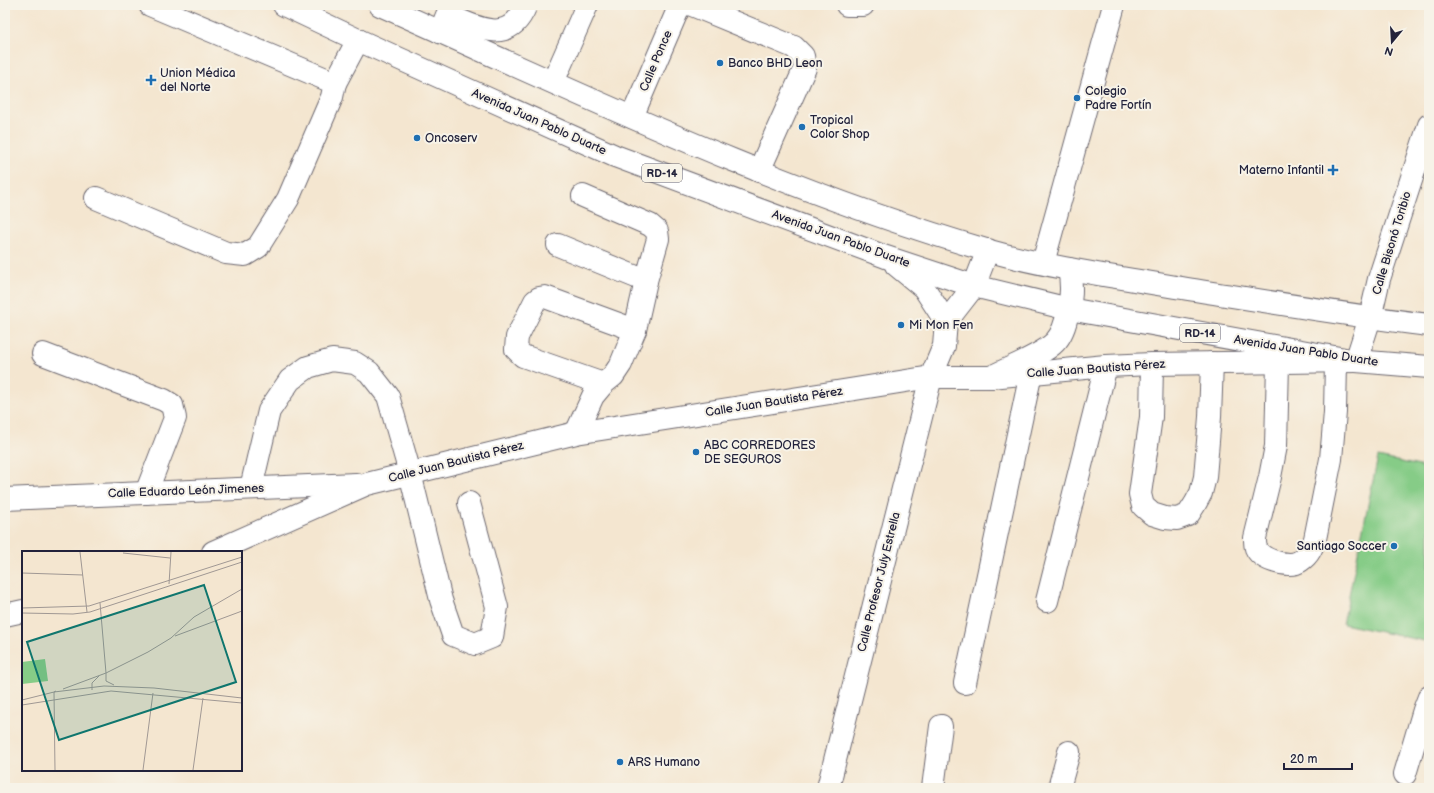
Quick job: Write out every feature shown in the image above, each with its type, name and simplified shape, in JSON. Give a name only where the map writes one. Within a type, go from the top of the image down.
[{"type":"main road","points":[[150,5],[335,84]]},
{"type":"main road","name":"Avenida Juan Pablo Duarte","points":[[284,5],[614,156],[886,257],[974,286],[1069,310],[1346,362],[1429,367]]},
{"type":"main road","points":[[380,5],[446,17],[495,31],[505,30],[516,23],[526,5]]},
{"type":"main road","points":[[553,82],[587,5]]},
{"type":"main road","name":"Calle Ponce","points":[[632,117],[680,5]]},
{"type":"main road","points":[[692,5],[794,47],[803,56],[805,68],[759,170]]},
{"type":"main road","points":[[847,5],[863,5]]},
{"type":"main road","points":[[1043,263],[1114,5]]},
{"type":"main road","points":[[446,17],[553,82],[632,117],[759,170],[862,210],[988,250],[1069,269],[1370,318],[1429,325]]},
{"type":"main road","points":[[96,198],[226,253],[245,255],[258,247],[288,200],[332,97],[335,84],[358,40]]},
{"type":"main road","name":"Calle Bisonó Toribio","points":[[1278,363],[1276,446],[1255,538],[1256,547],[1262,555],[1274,561],[1297,563],[1311,550],[1315,539],[1331,459],[1335,412],[1346,362],[1370,318],[1379,279],[1429,125]]},
{"type":"main road","points":[[576,432],[593,396],[603,384],[613,376],[621,364],[636,330],[646,281],[658,239],[657,231],[650,225],[583,196]]},
{"type":"main road","points":[[558,246],[646,281]]},
{"type":"main road","points":[[886,257],[924,288],[946,322],[974,286],[988,250]]},
{"type":"main road","points":[[990,377],[1042,352],[1056,342],[1064,328],[1069,310],[1072,280],[1069,269]]},
{"type":"main road","points":[[603,384],[523,356],[516,349],[517,337],[535,301],[539,298],[545,297],[636,330]]},
{"type":"main road","name":"Calle Profesor July Estrella","points":[[828,788],[930,376],[944,346],[946,322]]},
{"type":"main road","points":[[43,354],[164,400],[172,405],[175,418],[146,493]]},
{"type":"main road","points":[[251,488],[268,411],[290,380],[308,368],[332,360],[355,363],[369,372],[388,396],[410,473],[441,600],[453,636],[475,644],[492,637],[497,607],[469,503]]},
{"type":"main road","name":"Calle Juan Bautista Pérez","points":[[215,551],[367,484],[576,432],[786,400],[930,376],[990,377],[1106,366],[1152,364],[1346,362]]},
{"type":"main road","points":[[1152,364],[1151,417],[1140,494],[1143,506],[1152,514],[1165,518],[1177,519],[1188,515],[1201,493],[1205,477],[1210,417],[1212,363]]},
{"type":"main road","points":[[1047,602],[1106,366]]},
{"type":"main road","points":[[964,683],[1031,373]]},
{"type":"main road","name":"Calle Eduardo León Jimenes","points":[[5,499],[367,484]]},
{"type":"main road","points":[[5,615],[22,611]]},
{"type":"main road","points":[[1406,774],[1429,697]]},
{"type":"main road","points":[[933,788],[941,726]]},
{"type":"main road","points":[[1059,788],[1069,752]]},
{"type":"green space","name":"Santiago Soccer","points":[[1378,457],[1429,468],[1429,642],[1343,624]]},
{"type":"place","name":"Banco BHD Leon","points":[[720,63]]},
{"type":"place","name":"Union Médica del Norte","points":[[151,80]]},
{"type":"place","name":"Colegio Padre Fortín","points":[[1077,98]]},
{"type":"place","name":"Tropical Color Shop","points":[[802,127]]},
{"type":"place","name":"Oncoserv","points":[[417,138]]},
{"type":"place","name":"Materno Infantil","points":[[1333,170]]},
{"type":"place","name":"Mi Mon Fen","points":[[901,325]]},
{"type":"place","name":"ABC CORREDORES DE SEGUROS","points":[[696,452]]},
{"type":"place","name":"Santiago Soccer","points":[[1394,546]]},
{"type":"place","name":"ARS Humano","points":[[620,762]]}]
